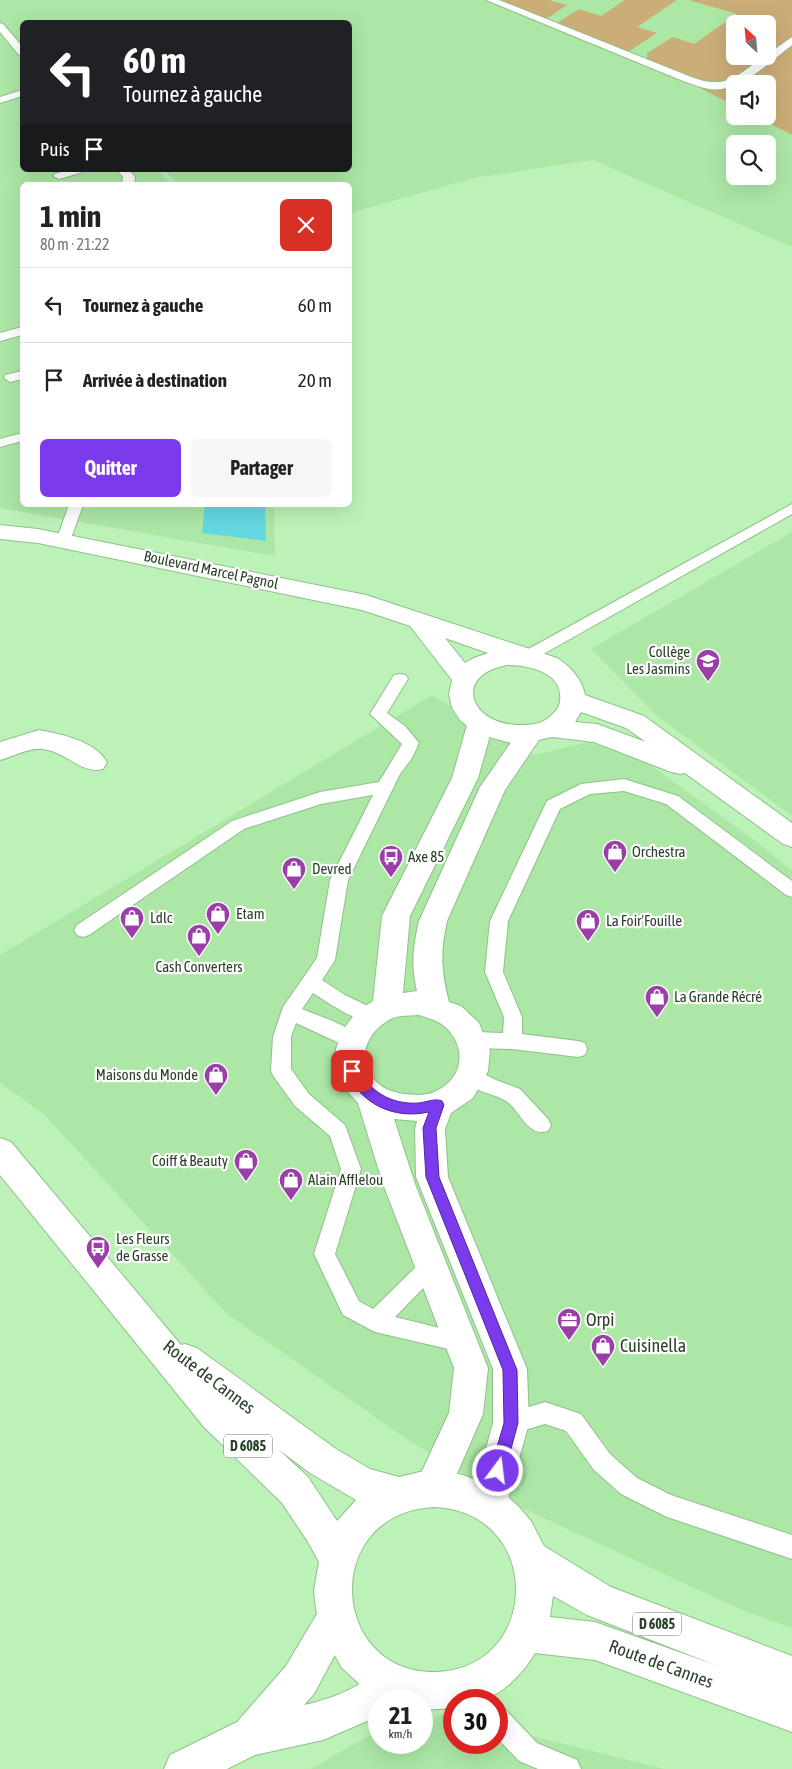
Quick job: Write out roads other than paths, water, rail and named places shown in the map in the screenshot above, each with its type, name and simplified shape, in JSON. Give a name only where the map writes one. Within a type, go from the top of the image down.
[{"type":"street","name":"Boulevard Marcel Pagnol","points":[[0,532],[63,541],[366,603],[526,657]]},
{"type":"street","points":[[419,621],[464,679]]},
{"type":"street","points":[[436,1007],[427,972],[428,943],[432,921],[493,787],[540,731],[562,720],[570,710],[573,700],[572,688],[566,677],[542,661],[526,657],[507,657],[489,660],[474,668],[464,679],[460,692],[462,705],[480,725],[499,732],[540,731],[597,734],[703,773]]},
{"type":"street","points":[[573,700],[635,722],[792,837]]},
{"type":"street","points":[[379,1012],[396,916],[465,778],[480,725]]},
{"type":"street","points":[[0,752],[39,739],[65,744],[94,762]]},
{"type":"street","points":[[403,1004],[420,1004],[436,1007],[455,1016],[474,1040],[477,1050],[476,1061],[472,1076],[464,1088],[452,1098],[438,1105],[420,1108],[403,1108],[386,1104],[371,1096],[359,1084],[352,1071],[349,1056],[352,1041],[359,1028],[379,1012],[403,1004]]},
{"type":"street","points":[[371,1096],[399,1184],[471,1368],[466,1414],[433,1486]]},
{"type":"street","points":[[438,1105],[430,1128],[432,1177],[510,1370],[511,1423],[489,1503]]},
{"type":"street","name":"Route de Cannes","points":[[0,1152],[152,1334],[216,1415],[295,1490],[321,1529],[338,1561]]},
{"type":"street","name":"Route de Cannes","points":[[152,1334],[236,1399],[323,1461],[363,1485],[395,1494]]},
{"type":"street","points":[[443,1693],[429,1694],[394,1684],[372,1670],[352,1648],[337,1614],[334,1588],[338,1561],[349,1534],[367,1513],[395,1494],[433,1486],[466,1492],[489,1503],[513,1526],[529,1558],[534,1598],[526,1633],[507,1662],[485,1689]]},
{"type":"street","name":"D 6085","points":[[529,1558],[600,1602],[792,1675]]},
{"type":"street","points":[[252,1736],[300,1680],[337,1614]]},
{"type":"street","name":"Route de Cannes","points":[[526,1633],[595,1640],[792,1712]]},
{"type":"street","points":[[184,1769],[252,1736],[323,1720],[369,1700],[394,1684]]},
{"type":"lane","points":[[492,0],[687,79],[712,86],[725,85],[736,79],[792,40]]},
{"type":"lane","points":[[0,26],[20,50]]},
{"type":"lane","points":[[0,100],[20,94]]},
{"type":"lane","points":[[60,176],[73,172]]},
{"type":"lane","points":[[0,337],[20,332]]},
{"type":"lane","points":[[0,442],[20,437]]},
{"type":"lane","points":[[63,541],[75,507]]},
{"type":"lane","points":[[526,657],[792,508]]},
{"type":"lane","points":[[400,679],[378,714],[399,730],[411,743],[385,787],[339,880],[326,960],[290,1012],[282,1037],[282,1071],[302,1100],[338,1131],[351,1169],[324,1254],[351,1308],[375,1322],[461,1342]]},
{"type":"lane","points":[[512,1041],[512,1017],[494,972],[499,920],[553,805],[587,788],[624,785],[672,800],[792,890]]},
{"type":"lane","points":[[83,930],[238,826],[320,798],[385,787]]},
{"type":"lane","points":[[311,982],[338,1000],[379,1012]]},
{"type":"lane","points":[[290,1012],[333,1030],[352,1041]]},
{"type":"lane","points":[[474,1040],[512,1041],[578,1049]]},
{"type":"lane","points":[[472,1076],[489,1086],[513,1095],[541,1125]]},
{"type":"lane","points":[[375,1322],[430,1267]]},
{"type":"lane","points":[[511,1423],[545,1413],[573,1422],[602,1462],[629,1486],[667,1506],[792,1548]]},
{"type":"lane","points":[[508,1731],[528,1752],[568,1769]]},
{"type":"water","points":[[205,507],[265,507],[266,541],[202,533]]},
{"type":"place","name":"Collège Les Jasmins","points":[[708,682]]},
{"type":"place","name":"Orchestra","points":[[615,873]]},
{"type":"place","name":"Axe 85","points":[[391,878]]},
{"type":"place","name":"Devred","points":[[294,890]]},
{"type":"place","name":"Etam","points":[[218,935]]},
{"type":"place","name":"Ldlc","points":[[132,939]]},
{"type":"place","name":"La Foir'Fouille","points":[[588,942]]},
{"type":"place","name":"Cash Converters","points":[[199,957]]},
{"type":"place","name":"La Grande Récré","points":[[657,1018]]},
{"type":"place","name":"Maisons du Monde","points":[[216,1096]]},
{"type":"place","name":"Coiff & Beauty","points":[[246,1182]]},
{"type":"place","name":"Alain Afflelou","points":[[291,1201]]},
{"type":"place","name":"Les Fleurs de Grasse","points":[[98,1269]]},
{"type":"place","name":"Orpi","points":[[569,1341]]},
{"type":"place","name":"Cuisinella","points":[[603,1367]]}]
